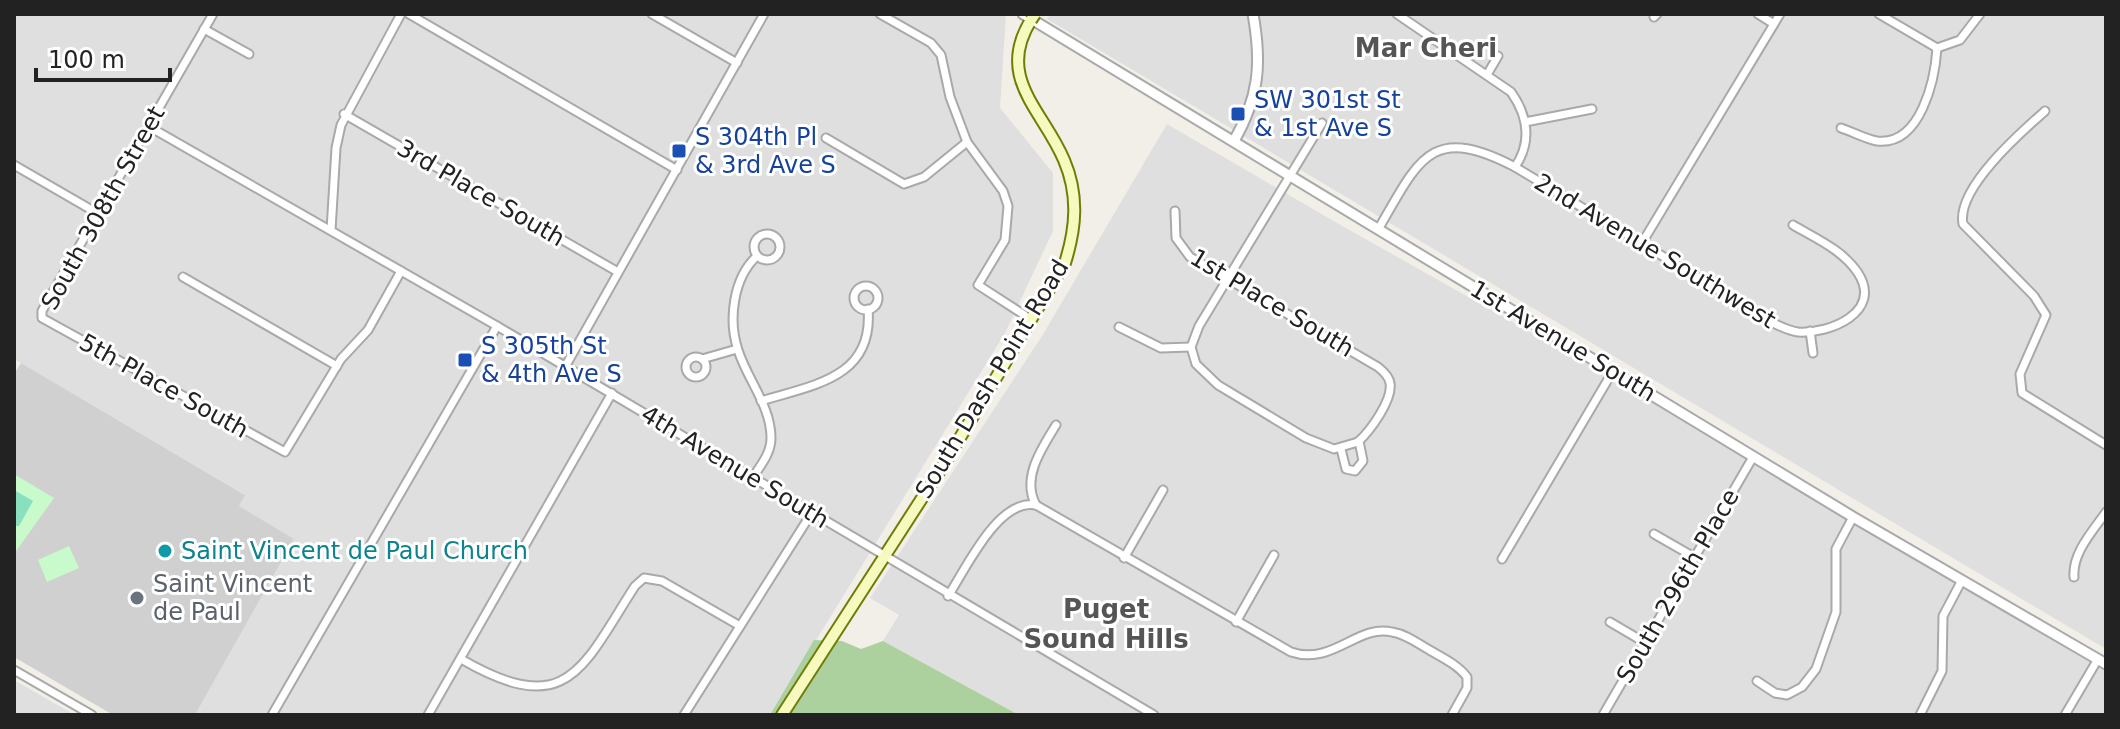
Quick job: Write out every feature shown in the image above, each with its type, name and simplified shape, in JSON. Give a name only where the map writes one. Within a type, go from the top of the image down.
[{"type":"main road","name":"South Dash Point Road","points":[[782,715],[946,461],[1065,263],[1072,238],[1074,196],[1064,159],[1028,99],[1018,68],[1020,44],[1029,16]]},
{"type":"street","name":"South 308th Street","points":[[42,318],[44,308],[97,213],[213,14]]},
{"type":"street","points":[[331,230],[336,148],[344,114],[401,14]]},
{"type":"street","points":[[409,14],[677,170]]},
{"type":"street","points":[[652,14],[737,63]]},
{"type":"street","points":[[565,367],[764,14]]},
{"type":"street","points":[[880,14],[931,43],[941,55],[950,97],[967,142],[1003,191],[1008,206],[1005,240],[978,285],[1032,320]]},
{"type":"street","points":[[1234,141],[1255,99],[1258,69],[1253,14]]},
{"type":"street","points":[[1398,14],[1488,73],[1511,92],[1525,122],[1592,109]]},
{"type":"street","points":[[1758,14],[1774,24]]},
{"type":"street","points":[[1642,243],[1780,14]]},
{"type":"street","points":[[1879,14],[1937,48],[1960,40],[1980,14]]},
{"type":"street","name":"1st Avenue South","points":[[1029,16],[1753,457],[1961,582],[2102,662]]},
{"type":"street","points":[[204,29],[249,54]]},
{"type":"street","points":[[1841,128],[1876,141],[1887,141],[1910,128],[1931,88],[1937,48]]},
{"type":"street","points":[[1488,73],[1498,56]]},
{"type":"street","points":[[2045,111],[2013,139],[1974,186],[1962,217],[1963,224],[2034,296],[2046,315],[2019,385],[2029,400],[2106,445]]},
{"type":"street","name":"3rd Place South","points":[[344,114],[618,272]]},
{"type":"street","name":"2nd Avenue Southwest","points":[[1525,122],[1525,149],[1515,167],[1761,317],[1797,332],[1849,321],[1858,313],[1863,286],[1855,268],[1828,245],[1793,225]]},
{"type":"street","points":[[1322,123],[1227,278],[1191,347],[1196,364],[1218,385],[1312,441],[1344,448],[1359,441],[1363,461],[1355,471],[1346,469],[1344,448]]},
{"type":"street","name":"4th Avenue South","points":[[148,126],[612,393],[948,596],[1154,715]]},
{"type":"street","points":[[826,138],[904,184],[924,177],[967,142]]},
{"type":"street","points":[[1379,228],[1412,172],[1441,149],[1474,147],[1515,167]]},
{"type":"street","points":[[14,165],[97,213]]},
{"type":"street","name":"1st Place South","points":[[1175,211],[1176,238],[1183,250],[1378,367],[1390,383],[1386,399],[1359,441]]},
{"type":"street","points":[[753,477],[770,449],[769,426],[737,349],[735,294],[748,266],[757,256]]},
{"type":"street","points":[[183,277],[337,366],[368,330],[401,271]]},
{"type":"street","points":[[761,401],[831,378],[850,366],[867,341],[868,309]]},
{"type":"street","name":"5th Place South","points":[[42,318],[286,452],[337,366]]},
{"type":"street","points":[[272,715],[497,326]]},
{"type":"street","points":[[1119,327],[1161,348],[1191,347]]},
{"type":"street","points":[[1810,331],[1813,353]]},
{"type":"street","points":[[702,359],[737,349]]},
{"type":"street","points":[[1502,559],[1613,371]]},
{"type":"street","points":[[428,715],[612,393]]},
{"type":"street","points":[[1036,505],[1031,477],[1056,425]]},
{"type":"street","name":"South 296th Place","points":[[1603,715],[1753,457]]},
{"type":"street","points":[[1124,558],[1163,490]]},
{"type":"street","points":[[948,596],[1001,517],[1022,504],[1036,505],[1282,649],[1306,656],[1325,654],[1373,633],[1391,631],[1451,663],[1467,677],[1467,688],[1452,715]]},
{"type":"street","points":[[2074,577],[2073,566],[2078,555],[2106,512]]},
{"type":"street","points":[[684,715],[811,514]]},
{"type":"street","points":[[1757,681],[1777,694],[1787,695],[1802,687],[1816,669],[1836,612],[1836,549],[1853,517]]},
{"type":"street","points":[[1654,534],[1694,557]]},
{"type":"street","points":[[1236,622],[1274,555]]},
{"type":"street","points":[[461,659],[496,679],[522,686],[548,685],[576,673],[594,655],[635,586],[650,578],[740,626]]},
{"type":"street","points":[[1920,715],[1942,671],[1943,616],[1961,582]]},
{"type":"street","points":[[1610,622],[1644,642]]},
{"type":"street","points":[[2065,715],[2102,662]]},
{"type":"street","points":[[14,670],[92,715]]},
{"type":"shaded area","points":[[14,14],[1006,14],[1000,108],[1053,173],[1053,231],[1005,333],[770,715],[195,715],[294,539],[238,506],[244,494],[14,359]]},
{"type":"shaded area","points":[[1051,14],[2106,14],[2106,649],[1047,19]]},
{"type":"shaded area","points":[[1167,124],[2106,656],[2106,715],[1019,715],[883,641],[899,615],[870,598],[1042,336]]},
{"type":"shaded area","name":"Saint Vincent de Paul","points":[[21,363],[245,495],[239,506],[294,539],[195,715],[113,715],[14,657],[14,374]]},
{"type":"shaded area","points":[[14,680],[75,715],[14,715]]},
{"type":"green space","points":[[14,474],[54,498],[14,554]]},
{"type":"green space","points":[[14,490],[33,501],[19,526],[14,526]]},
{"type":"green space","points":[[69,546],[79,568],[47,582],[38,560]]},
{"type":"green space","points":[[814,640],[842,641],[861,649],[883,641],[1019,715],[770,715]]},
{"type":"place","name":"SW 301st St & 1st Ave S","points":[[1238,114]]},
{"type":"place","name":"S 304th Pl & 3rd Ave S","points":[[679,151]]},
{"type":"place","name":"S 305th St & 4th Ave S","points":[[465,360]]},
{"type":"place","name":"Saint Vincent de Paul Church","points":[[165,551]]},
{"type":"place","name":"Saint Vincent de Paul","points":[[137,598]]},
{"type":"district","name":"Mar Cheri","points":[[1426,48]]},
{"type":"district","name":"Puget Sound Hills","points":[[1106,624]]}]
